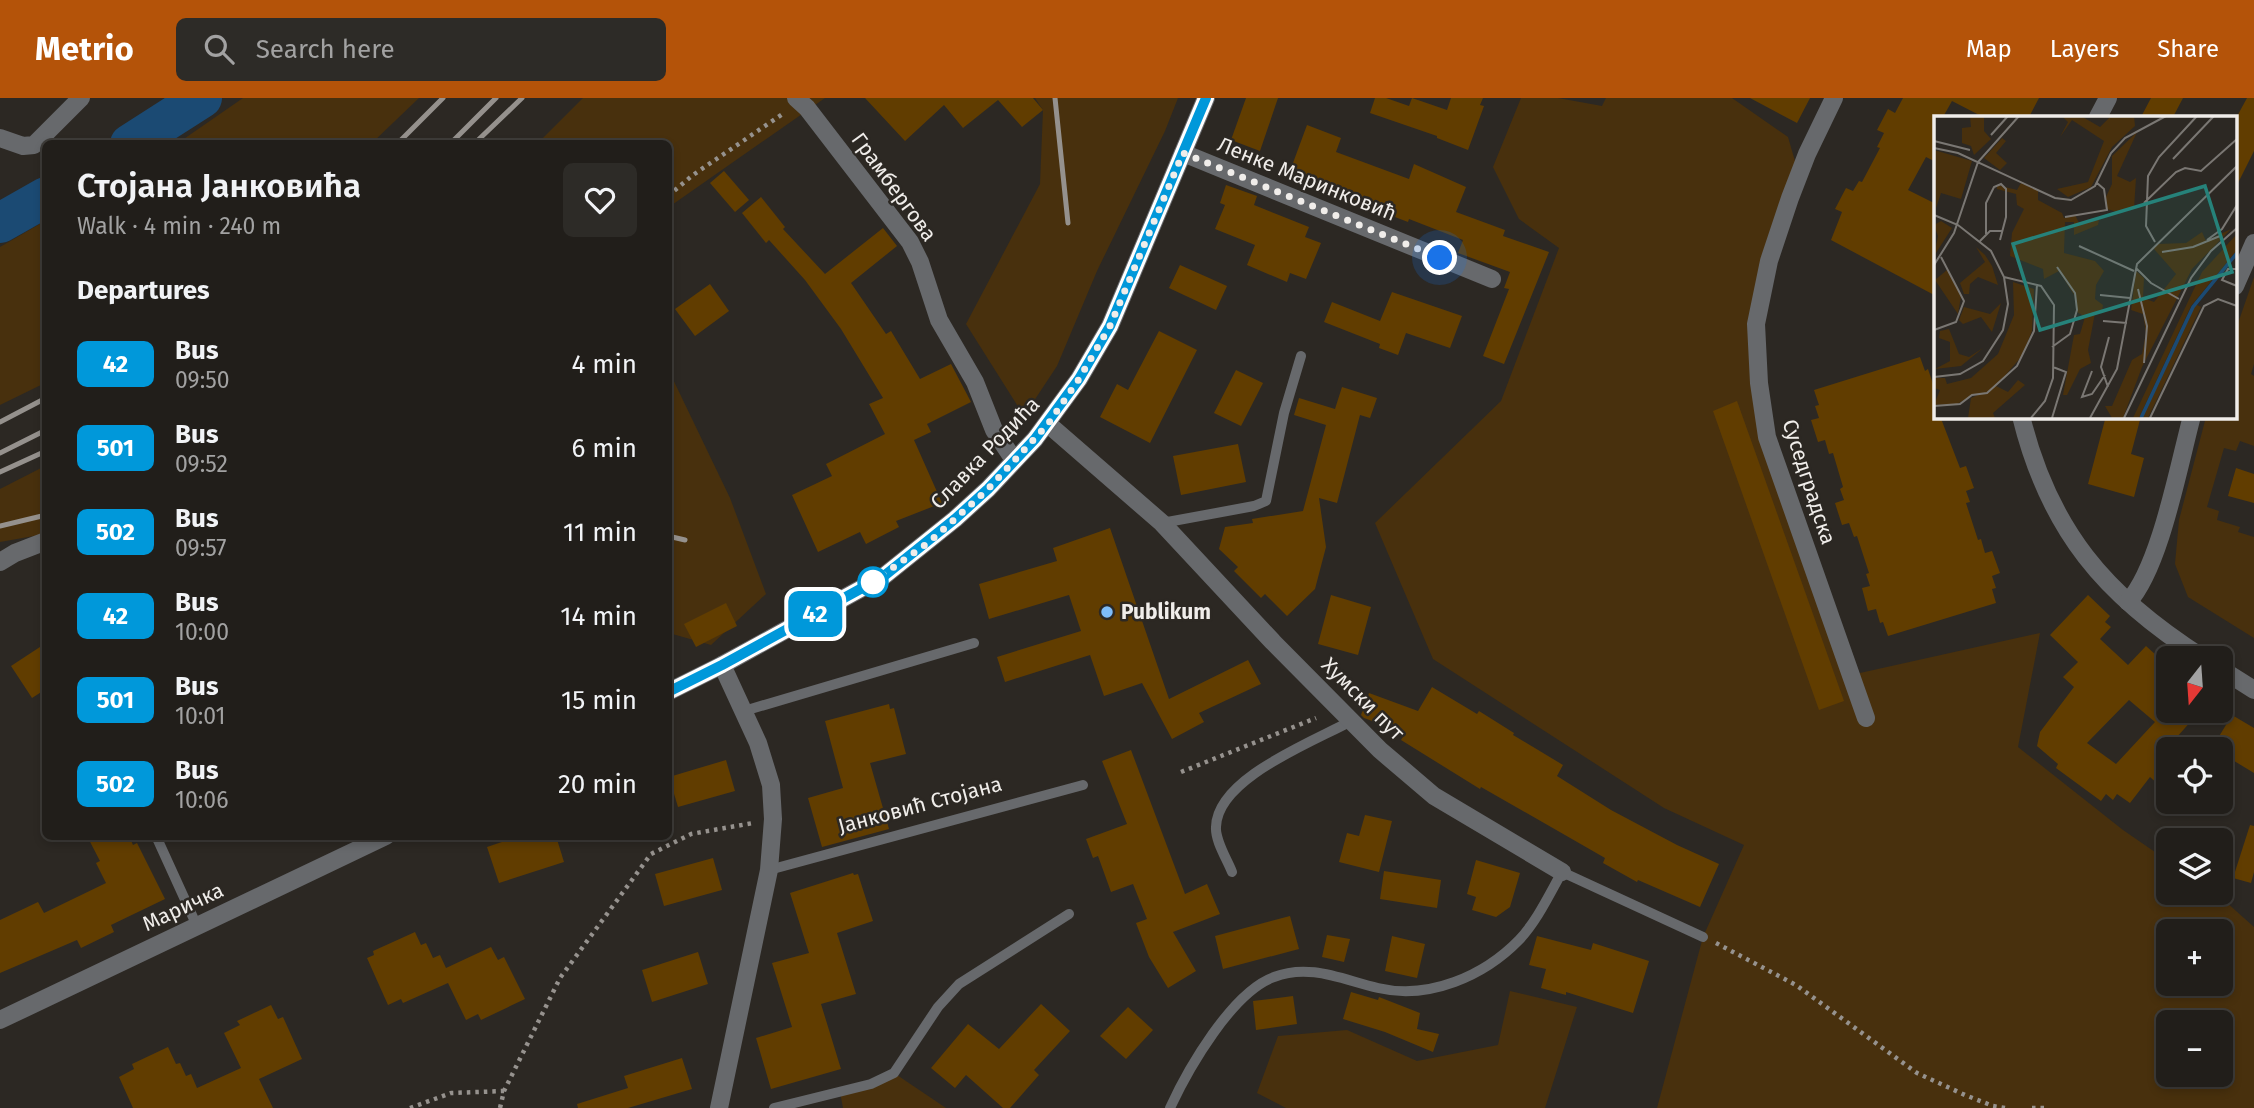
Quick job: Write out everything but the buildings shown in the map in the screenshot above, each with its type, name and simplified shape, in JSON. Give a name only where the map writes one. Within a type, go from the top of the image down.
[{"type":"street","points":[[0,138],[23,146],[34,145],[80,98]]},
{"type":"street","name":"Славка Родића","points":[[722,665],[884,576],[988,489],[1048,424],[1079,379],[1110,326],[1206,98]]},
{"type":"street","name":"Суседградска","points":[[1834,98],[1807,155],[1766,272],[1756,324],[1759,383],[1767,437],[1866,718]]},
{"type":"street","points":[[2099,116],[2108,98]]},
{"type":"street","name":"Грамбергова","points":[[798,100],[910,242],[920,262],[944,331],[975,382],[994,430],[1014,460]]},
{"type":"street","name":"Ленке Маринковић","points":[[1183,153],[1492,279]]},
{"type":"street","points":[[2236,284],[2254,243]]},
{"type":"street","points":[[2022,418],[2037,472],[2062,524],[2080,551],[2128,602],[2184,646]]},
{"type":"street","points":[[2128,602],[2136,594],[2148,569],[2191,418]]},
{"type":"street","name":"Хумски пут","points":[[1048,424],[1161,523],[1380,750],[1434,796],[1562,872]]},
{"type":"street","points":[[0,562],[42,543]]},
{"type":"street","points":[[672,690],[722,665],[758,743],[771,785],[773,819],[769,870],[719,1108]]},
{"type":"street","points":[[2233,677],[2254,690]]},
{"type":"street","name":"Маричка","points":[[0,1020],[378,840]]},
{"type":"lane","points":[[1161,523],[1254,506],[1266,501],[1284,413],[1301,356]]},
{"type":"lane","points":[[744,711],[974,643]]},
{"type":"lane","points":[[1232,872],[1215,830],[1224,801],[1234,788],[1253,774],[1345,715]]},
{"type":"lane","name":"Јанковић Стојана","points":[[769,870],[1083,785]]},
{"type":"lane","points":[[158,840],[197,926]]},
{"type":"lane","points":[[1170,1108],[1185,1075],[1215,1031],[1247,995],[1265,981],[1284,974],[1310,971],[1382,989],[1415,990],[1438,987],[1461,979],[1479,972],[1519,940],[1533,922],[1562,872]]},
{"type":"lane","name":"Хумски пут","points":[[1562,872],[1703,937]]},
{"type":"lane","points":[[774,1108],[871,1084],[894,1073],[938,1007],[959,984],[1069,914]]},
{"type":"path","points":[[672,192],[693,174],[798,100]]},
{"type":"path","points":[[1181,772],[1345,715]]},
{"type":"path","points":[[500,1108],[504,1091],[560,978],[651,854],[691,834],[773,819]]},
{"type":"path","points":[[1703,937],[1796,985],[1917,1073],[1965,1096],[2005,1108]]},
{"type":"path","points":[[410,1108],[451,1093],[504,1091]]},
{"type":"path","points":[[2032,1108],[2044,1108]]},
{"type":"shaded area","points":[[243,98],[419,98],[375,140],[182,140]]},
{"type":"shaded area","points":[[583,98],[825,98],[672,205],[672,140],[541,140]]},
{"type":"shaded area","points":[[1035,98],[1178,98],[1165,131],[1097,271],[1057,366],[1024,416],[966,324],[1040,184],[1043,110]]},
{"type":"shaded area","points":[[1521,98],[1558,98],[1602,106],[1606,98],[1732,98],[1788,137],[1799,175],[1756,324],[1767,437],[1851,675],[2040,633],[2018,747],[2156,853],[2156,905],[2229,905],[2254,927],[2254,1108],[1657,1108],[1703,937],[1744,845],[1664,808],[1433,659],[1375,523],[1501,401],[1559,248],[1519,219],[1493,167]]},
{"type":"shaded area","points":[[42,223],[42,384],[0,405],[0,247]]},
{"type":"shaded area","points":[[2254,277],[2254,364],[2251,374],[2254,376],[2254,446],[2240,441],[2236,451],[2224,448],[2207,507],[2219,511],[2217,520],[2240,527],[2238,532],[2254,537],[2254,638],[2188,597],[2175,564],[2179,520],[2206,418],[2236,418],[2236,329]]},
{"type":"shaded area","points":[[672,377],[730,498],[766,594],[711,645],[672,634]]},
{"type":"shaded area","points":[[42,468],[42,535],[0,542],[0,489]]},
{"type":"shaded area","points":[[1510,991],[1577,1007],[1545,1108],[1286,1108],[1257,1093],[1278,1036],[1347,1030],[1417,1061],[1498,1045]]},
{"type":"shaded area","points":[[894,1073],[946,1108],[843,1108],[840,1092]]},
{"type":"waterway","points":[[136,140],[202,98]]},
{"type":"waterway","points":[[0,223],[42,199]]},
{"type":"railway","points":[[401,140],[443,98]]},
{"type":"railway","points":[[454,140],[496,98]]},
{"type":"railway","points":[[478,140],[522,98]]},
{"type":"railway","points":[[1055,98],[1068,223]]},
{"type":"railway","points":[[0,422],[42,400]]},
{"type":"railway","points":[[0,453],[42,432]]},
{"type":"railway","points":[[0,472],[42,453]]},
{"type":"railway","points":[[0,526],[42,516]]},
{"type":"railway","points":[[672,537],[685,540]]},
{"type":"bus line","name":"42","points":[[672,690],[884,576],[955,519],[988,489],[1035,439],[1079,379],[1110,326],[1206,98]]},
{"type":"place","name":"Publikum","points":[[1107,612]]},
{"type":"route","points":[[873,582],[929,542],[955,519],[988,489],[1048,424],[1079,379],[1110,326],[1183,153],[1440,258]]}]
